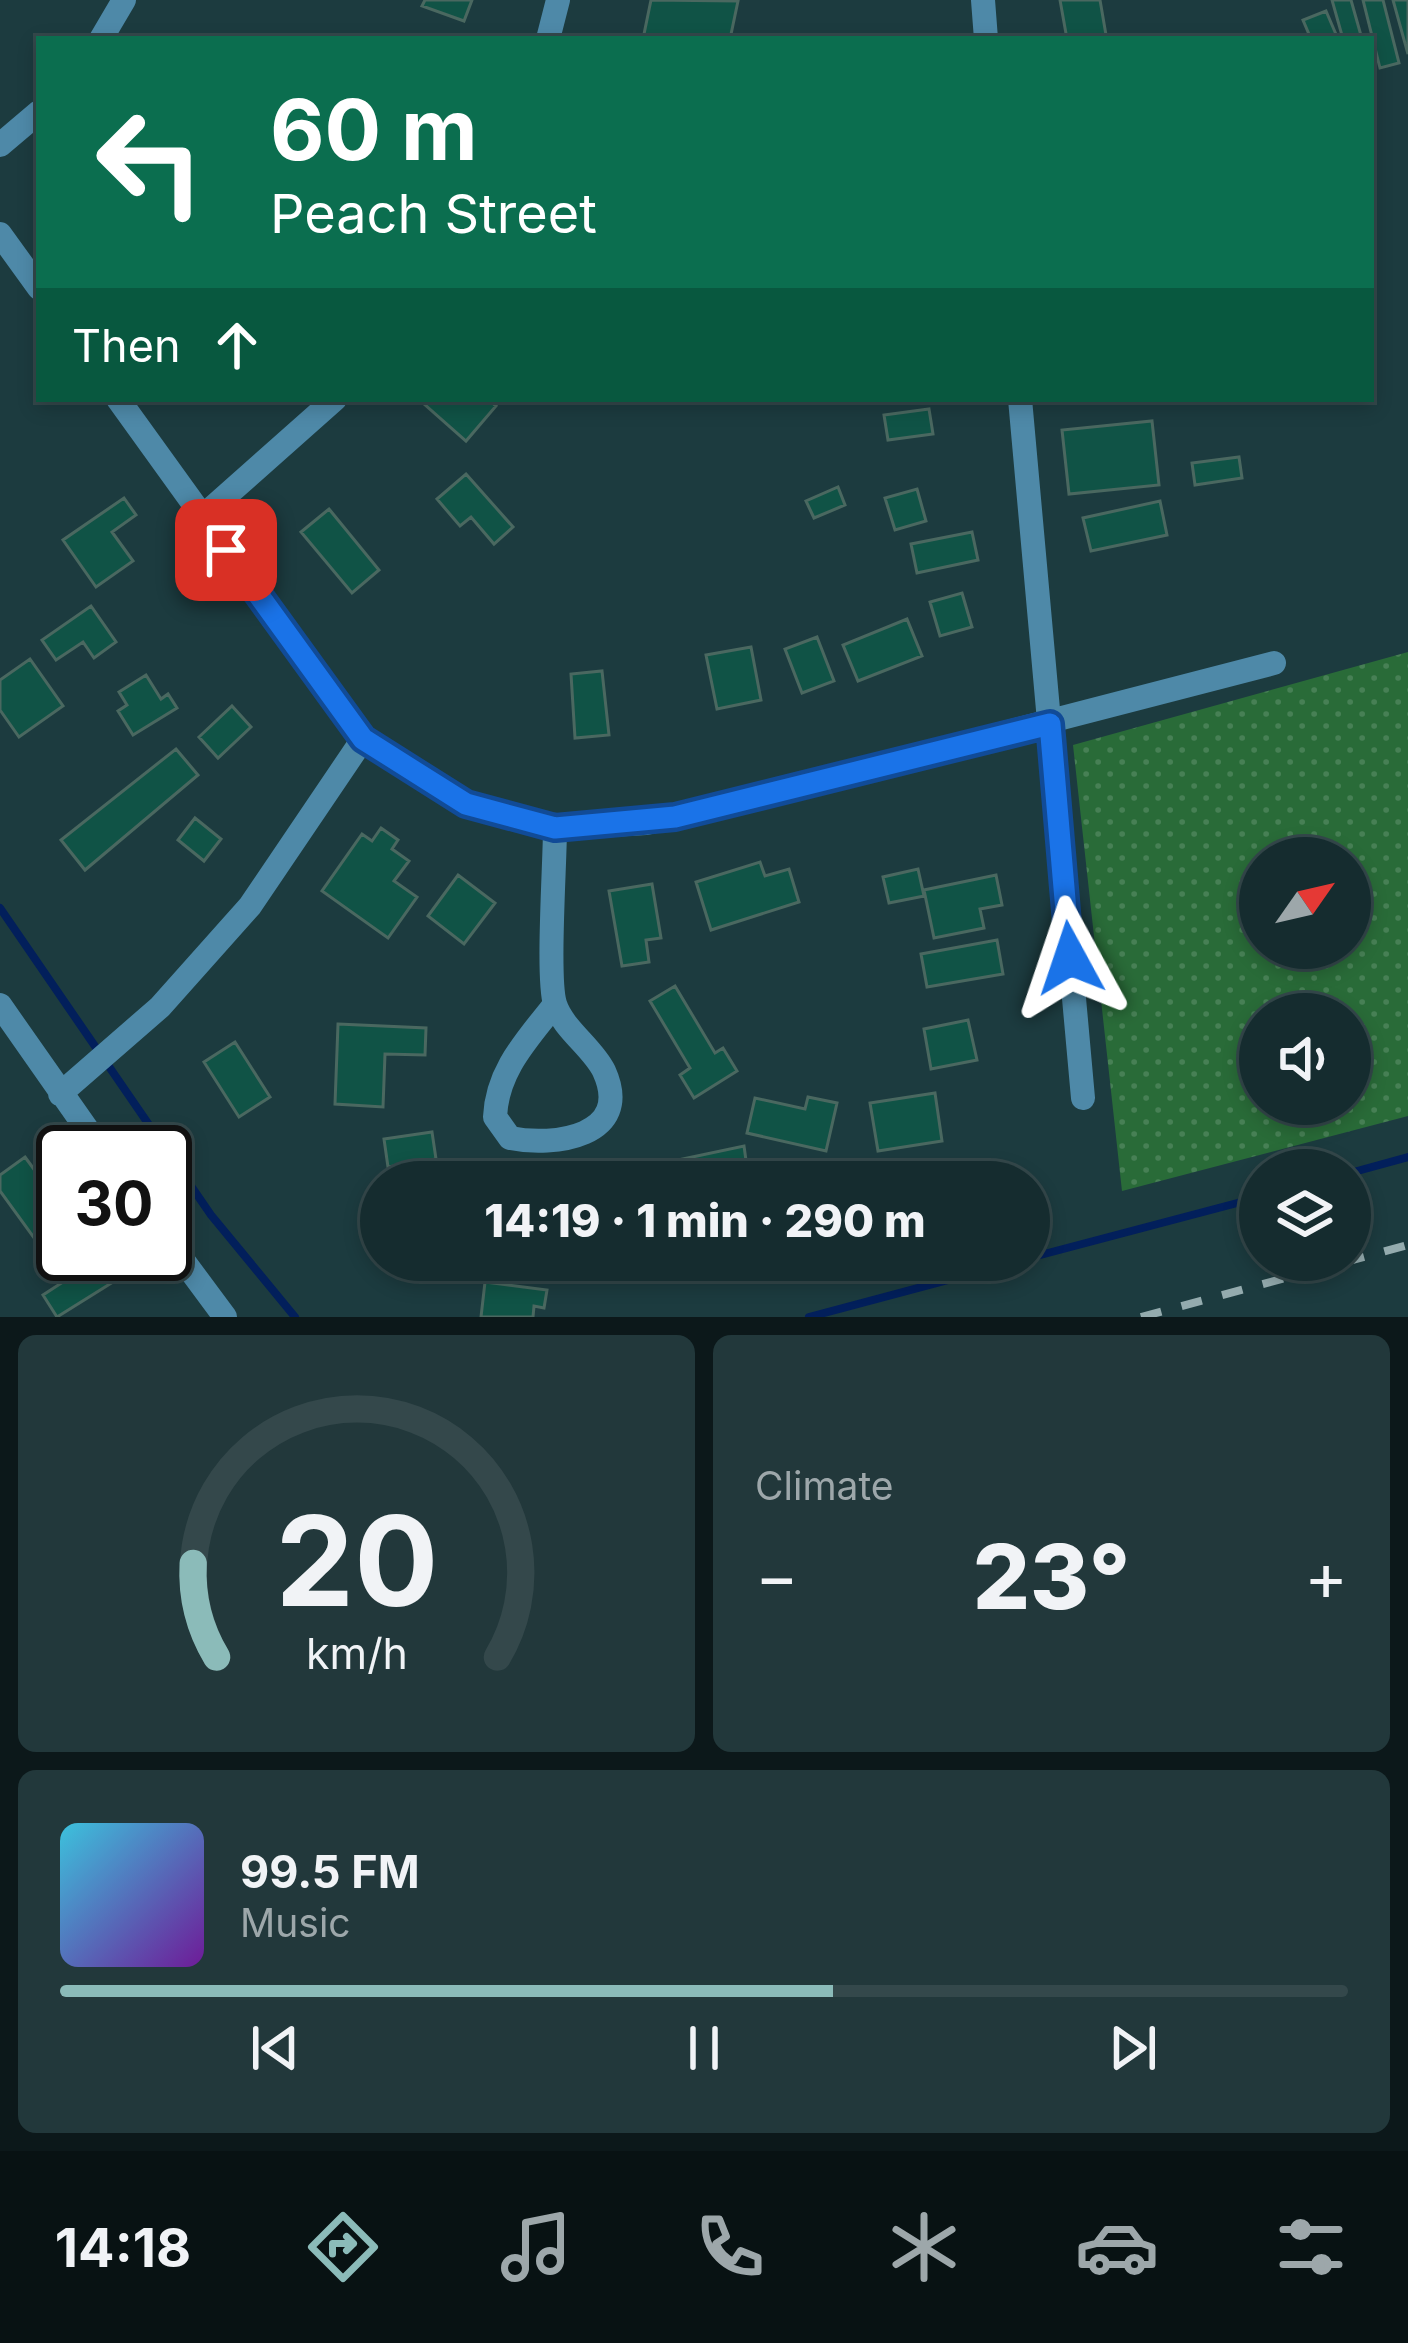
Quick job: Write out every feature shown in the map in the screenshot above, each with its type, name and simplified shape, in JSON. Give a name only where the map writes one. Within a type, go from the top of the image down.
[{"type":"street","points":[[103,36],[124,0]]},
{"type":"street","points":[[549,36],[558,0]]},
{"type":"street","points":[[983,0],[986,36]]},
{"type":"street","points":[[0,145],[36,115]]},
{"type":"street","points":[[0,234],[36,284]]},
{"type":"street","points":[[120,402],[363,739],[466,804],[555,828],[646,823],[703,811],[1274,663]]},
{"type":"street","points":[[202,517],[331,402]]},
{"type":"street","points":[[1020,402],[1083,1098]]},
{"type":"street","points":[[60,1094],[131,1032],[250,906],[363,739]]},
{"type":"street","points":[[555,828],[555,1004],[500,1083],[495,1118],[510,1138],[568,1142],[589,1132],[603,1114],[608,1091],[603,1069],[555,1004]]},
{"type":"street","points":[[0,1005],[83,1125]]},
{"type":"street","points":[[192,1272],[225,1317]]},
{"type":"green space","points":[[1408,652],[1408,1116],[1282,1149],[1239,1149],[1239,1160],[1122,1191],[1073,745]]},
{"type":"building","points":[[425,0],[472,0],[464,21],[422,6]]},
{"type":"building","points":[[651,0],[738,1],[731,36],[644,36]]},
{"type":"building","points":[[1060,0],[1100,0],[1106,35],[1066,36]]},
{"type":"building","points":[[1332,0],[1351,0],[1361,36],[1342,36]]},
{"type":"building","points":[[1363,0],[1383,0],[1399,63],[1380,68]]},
{"type":"building","points":[[1393,0],[1408,0],[1408,54]]},
{"type":"building","points":[[1326,11],[1337,36],[1310,36],[1303,20]]},
{"type":"building","points":[[491,402],[496,406],[466,441],[423,403]]},
{"type":"building","points":[[929,409],[933,434],[888,440],[884,415]]},
{"type":"building","points":[[1152,421],[1159,485],[1069,494],[1062,430]]},
{"type":"building","points":[[1239,457],[1242,478],[1195,485],[1192,463]]},
{"type":"building","points":[[466,474],[513,527],[494,544],[471,517],[460,526],[437,499]]},
{"type":"building","points":[[838,487],[845,505],[814,518],[806,501]]},
{"type":"building","points":[[917,489],[926,521],[895,530],[885,498]]},
{"type":"building","points":[[124,498],[136,515],[112,532],[133,561],[96,587],[63,540]]},
{"type":"building","points":[[1160,501],[1167,535],[1091,551],[1083,518]]},
{"type":"building","points":[[329,509],[379,570],[352,593],[301,532]]},
{"type":"building","points":[[972,532],[978,560],[917,573],[911,544]]},
{"type":"building","points":[[962,593],[972,627],[940,636],[930,602]]},
{"type":"building","points":[[91,606],[116,642],[94,658],[83,642],[56,660],[42,640]]},
{"type":"building","points":[[907,619],[922,656],[858,681],[843,645]]},
{"type":"building","points":[[817,637],[834,681],[802,693],[785,649]]},
{"type":"building","points":[[751,647],[761,700],[717,709],[706,655]]},
{"type":"building","points":[[30,659],[63,706],[19,737],[0,710],[0,680]]},
{"type":"building","points":[[602,671],[609,735],[575,738],[571,674]]},
{"type":"building","points":[[146,675],[161,699],[168,694],[177,708],[133,735],[118,711],[127,705],[119,692]]},
{"type":"building","points":[[232,706],[251,727],[218,758],[199,737]]},
{"type":"building","points":[[176,749],[198,775],[85,870],[61,840]]},
{"type":"building","points":[[195,818],[221,839],[204,861],[178,840]]},
{"type":"building","points":[[381,828],[398,840],[392,849],[409,861],[394,881],[417,897],[388,938],[322,891],[362,834],[372,841]]},
{"type":"building","points":[[760,862],[765,876],[789,869],[799,902],[711,930],[696,882]]},
{"type":"building","points":[[918,869],[924,896],[889,903],[883,877]]},
{"type":"building","points":[[458,875],[495,903],[464,944],[428,916]]},
{"type":"building","points":[[996,875],[1002,905],[980,909],[984,928],[934,938],[924,890]]},
{"type":"building","points":[[652,884],[661,938],[646,940],[649,962],[622,966],[609,891]]},
{"type":"building","points":[[997,940],[1003,974],[927,987],[921,954]]},
{"type":"building","points":[[675,986],[715,1053],[723,1048],[737,1071],[694,1098],[680,1075],[690,1068],[650,1001]]},
{"type":"building","points":[[968,1020],[977,1060],[931,1069],[924,1029]]},
{"type":"building","points":[[338,1024],[426,1028],[425,1055],[385,1054],[383,1107],[335,1104]]},
{"type":"building","points":[[235,1042],[270,1097],[239,1117],[204,1062]]},
{"type":"building","points":[[935,1093],[942,1141],[878,1151],[870,1103]]},
{"type":"building","points":[[808,1097],[837,1103],[826,1151],[747,1133],[755,1098],[805,1109]]},
{"type":"building","points":[[432,1132],[436,1159],[387,1161],[384,1139]]},
{"type":"building","points":[[744,1146],[746,1161],[673,1161]]},
{"type":"building","points":[[25,1157],[36,1172],[36,1241],[0,1191],[0,1175]]},
{"type":"building","points":[[65,1281],[115,1281],[57,1317],[43,1295]]},
{"type":"building","points":[[485,1282],[547,1290],[544,1308],[534,1306],[533,1317],[481,1317]]},
{"type":"waterway","points":[[0,908],[211,1215],[295,1317]]},
{"type":"waterway","points":[[1371,1167],[1408,1157]]},
{"type":"waterway","points":[[1050,1252],[1239,1203]]},
{"type":"waterway","points":[[809,1317],[944,1281]]},
{"type":"railway","points":[[1141,1317],[1408,1245]]},
{"type":"route","points":[[226,550],[363,739],[466,804],[555,828],[675,817],[1050,724],[1070,958]]}]
